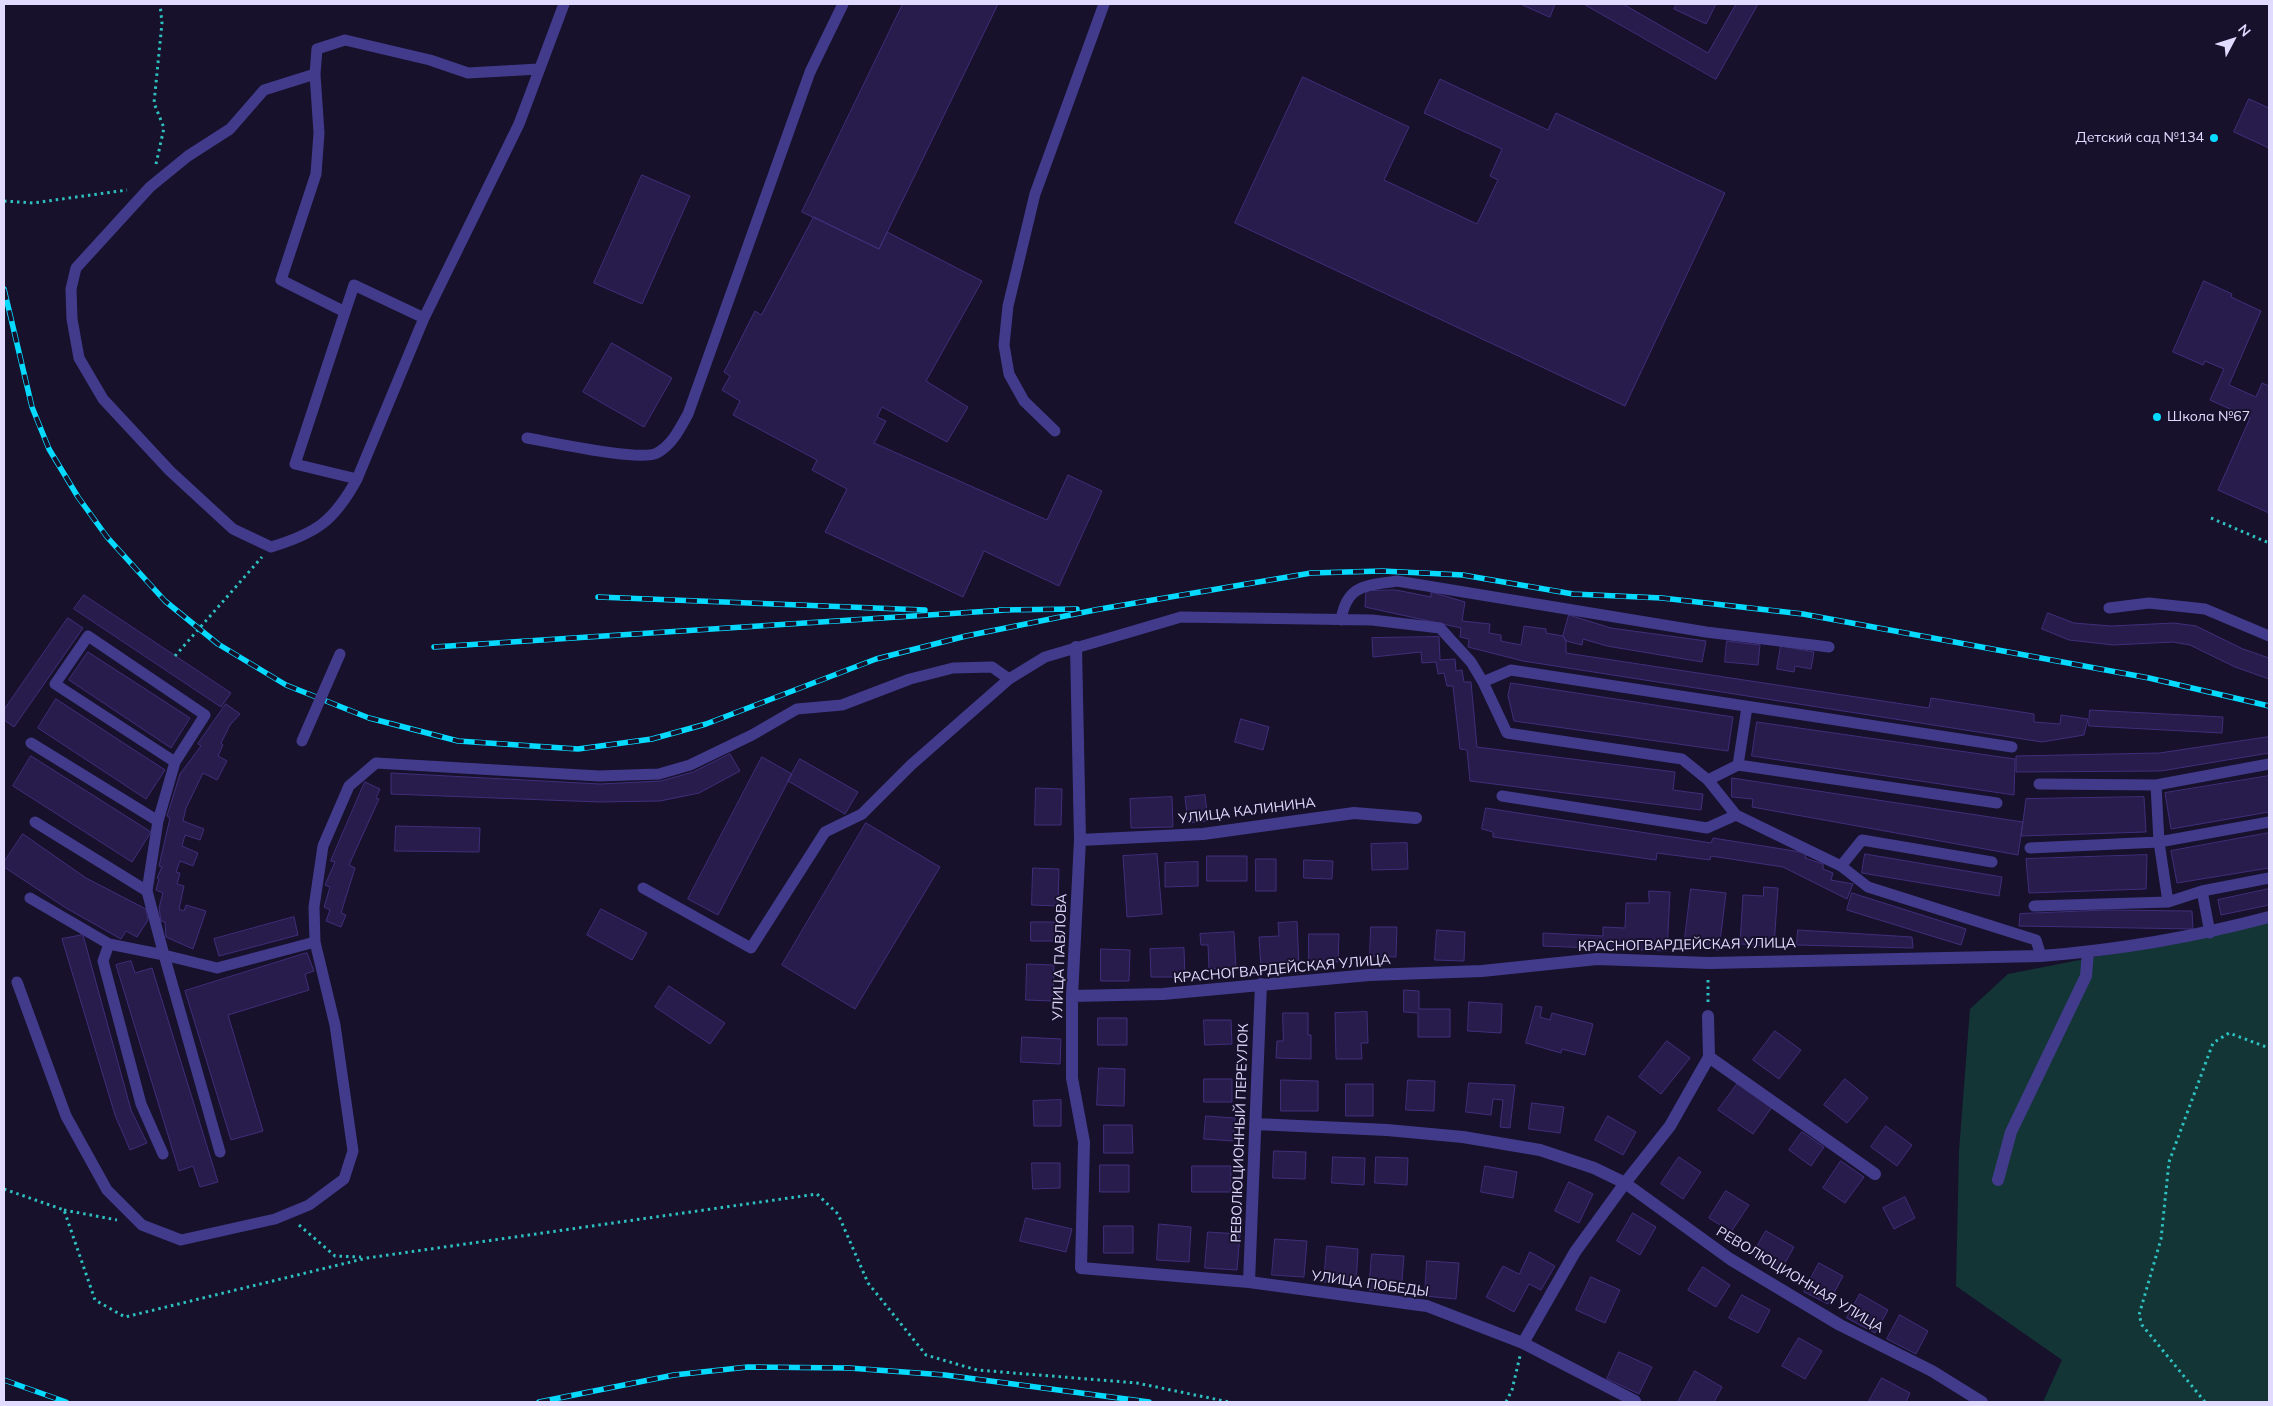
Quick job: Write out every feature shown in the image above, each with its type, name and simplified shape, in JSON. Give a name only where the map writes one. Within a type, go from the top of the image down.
[{"type":"street","name":"УЛИЦА ПАВЛОВА","points":[[1076,648],[1080,840],[1072,996],[1072,1078],[1084,1142],[1081,1268]]},
{"type":"street","name":"УЛИЦА КАЛИНИНА","points":[[1080,840],[1203,834],[1354,813],[1416,818]]},
{"type":"street","name":"КРАСНОГВАРДЕЙСКАЯ УЛИЦА","points":[[1072,996],[1163,994],[1369,974],[1482,971],[1597,959],[1709,963],[2041,956],[2088,952],[2210,933],[2269,917]]},
{"type":"street","points":[[1998,1180],[2011,1132],[2086,976],[2088,952]]},
{"type":"street","name":"РЕВОЛЮЦИОННЫЙ ПЕРЕУЛОК","points":[[1249,1282],[1261,984]]},
{"type":"street","points":[[1523,1343],[1574,1252],[1624,1183],[1670,1126],[1709,1057],[1708,1016]]},
{"type":"street","points":[[1709,1057],[1875,1174]]},
{"type":"street","name":"РЕВОЛЮЦИОННАЯ УЛИЦА","points":[[1255,1124],[1386,1130],[1463,1137],[1540,1150],[1594,1168],[1624,1183],[1730,1260],[1840,1324],[1932,1371],[1982,1402]]},
{"type":"street","name":"УЛИЦА ПОБЕДЫ","points":[[1081,1268],[1249,1282],[1427,1306],[1523,1343],[1635,1401]]},
{"type":"lane","points":[[315,74],[264,90],[230,129],[188,156],[150,186],[76,268],[71,289],[72,319],[79,358],[103,399],[170,471],[233,529],[271,547],[302,537],[327,521],[344,502],[357,479],[424,318],[518,124],[564,4]]},
{"type":"lane","points":[[527,438],[629,455],[656,454],[673,440],[688,414],[810,72],[843,4]]},
{"type":"lane","points":[[1055,431],[1024,400],[1009,374],[1004,345],[1008,306],[1035,194],[1104,4]]},
{"type":"lane","points":[[345,312],[281,280],[316,174],[319,133],[315,74],[317,49],[346,40],[430,60],[468,74],[539,69]]},
{"type":"lane","points":[[357,479],[295,464],[354,285],[424,318]]},
{"type":"lane","points":[[1340,620],[1343,605],[1360,587],[1397,581],[1706,632],[1829,647]]},
{"type":"lane","points":[[2109,608],[2149,603],[2205,609],[2269,636]]},
{"type":"lane","points":[[643,888],[751,948],[825,832],[862,814],[911,765],[1008,679],[1044,657],[1181,617],[1372,620],[1440,628],[1471,662],[1483,682],[1507,734],[1682,759],[1708,780],[1736,815],[1841,866],[1868,886],[2036,940],[2041,956]]},
{"type":"lane","points":[[175,762],[55,684],[88,636],[205,715],[175,762],[158,821],[148,891],[164,955],[220,1152]]},
{"type":"lane","points":[[302,741],[340,654]]},
{"type":"lane","points":[[17,982],[66,1116],[107,1190],[142,1225],[181,1240],[266,1221],[309,1205],[344,1179],[353,1150],[336,1025],[315,942],[314,907],[323,846],[349,786],[376,763],[599,776],[658,774],[690,765],[752,735],[797,709],[842,705],[910,679],[953,668],[992,667],[1008,679]]},
{"type":"lane","points":[[1483,682],[1511,670],[2012,747]]},
{"type":"lane","points":[[1738,765],[1747,707]]},
{"type":"lane","points":[[31,743],[158,821]]},
{"type":"lane","points":[[2039,784],[2156,785],[2269,764]]},
{"type":"lane","points":[[1708,780],[1738,765],[1997,803]]},
{"type":"lane","points":[[2156,785],[2159,842],[2168,902]]},
{"type":"lane","points":[[1502,796],[1707,828],[1736,815]]},
{"type":"lane","points":[[35,822],[148,891]]},
{"type":"lane","points":[[2030,848],[2159,842],[2269,822]]},
{"type":"lane","points":[[1841,866],[1862,840],[1992,862]]},
{"type":"lane","points":[[2034,906],[2168,902],[2202,891],[2269,878]]},
{"type":"lane","points":[[2202,891],[2210,933]]},
{"type":"lane","points":[[30,898],[109,944],[218,968],[315,942]]},
{"type":"lane","points":[[109,944],[102,961],[141,1104],[163,1154]]},
{"type":"path","points":[[4,201],[33,203],[150,186],[164,128],[154,103],[162,23],[160,4]]},
{"type":"path","points":[[2211,518],[2269,543]]},
{"type":"path","points":[[175,656],[271,547]]},
{"type":"path","points":[[1708,1016],[1709,963]]},
{"type":"path","points":[[2205,1402],[2142,1326],[2139,1315],[2161,1239],[2169,1162],[2213,1043],[2229,1033],[2269,1048]]},
{"type":"path","points":[[4,1189],[64,1210],[142,1225]]},
{"type":"path","points":[[64,1210],[95,1300],[125,1317],[367,1258],[817,1194],[838,1214],[868,1283],[926,1356],[977,1370],[1137,1383],[1229,1402]]},
{"type":"path","points":[[287,1214],[335,1256],[367,1258]]},
{"type":"path","points":[[1506,1402],[1512,1390],[1523,1343]]},
{"type":"green space","points":[[2269,923],[2269,1402],[2043,1402],[2062,1360],[1956,1286],[1959,1151],[1970,1009],[2008,974]]},
{"type":"building","points":[[903,4],[998,4],[879,249],[802,212]]},
{"type":"building","points":[[1521,4],[1555,4],[1550,17]]},
{"type":"building","points":[[1584,4],[1623,4],[1708,53],[1736,4],[1758,4],[1716,79]]},
{"type":"building","points":[[1677,4],[1716,4],[1706,24],[1674,9]]},
{"type":"building","points":[[1303,77],[1409,127],[1384,180],[1477,224],[1498,180],[1490,176],[1502,149],[1424,113],[1440,79],[1548,130],[1556,113],[1725,193],[1625,406],[1235,223]]},
{"type":"building","points":[[2249,99],[2269,108],[2269,148],[2234,132]]},
{"type":"building","points":[[642,175],[690,196],[642,304],[594,283]]},
{"type":"building","points":[[814,217],[879,249],[887,232],[982,281],[926,381],[968,407],[947,442],[882,407],[877,417],[886,421],[874,443],[1047,520],[1068,475],[1102,491],[1059,586],[984,551],[963,597],[825,532],[847,489],[812,470],[817,460],[733,415],[740,401],[722,390],[730,376],[724,372],[755,311],[761,315]]},
{"type":"building","points":[[2204,281],[2232,294],[2231,297],[2261,311],[2229,385],[2256,397],[2262,383],[2269,386],[2269,513],[2218,490],[2250,418],[2210,400],[2224,369],[2205,361],[2203,365],[2173,352]]},
{"type":"building","points":[[612,343],[672,378],[644,427],[583,392]]},
{"type":"building","points":[[1396,590],[1431,597],[1431,592],[1465,602],[1462,621],[1490,624],[1489,633],[1501,635],[1501,641],[1521,645],[1524,626],[1546,629],[1546,633],[1563,636],[1566,641],[1566,653],[1929,708],[1931,698],[2034,714],[2034,722],[2060,724],[2061,715],[2088,719],[2084,735],[2042,742],[1523,661],[1468,647],[1469,639],[1460,637],[1461,628],[1365,607],[1366,591]]},
{"type":"building","points":[[84,595],[231,693],[221,707],[74,609]]},
{"type":"building","points":[[2048,613],[2074,623],[2111,626],[2174,623],[2196,626],[2243,649],[2269,658],[2269,679],[2235,667],[2190,645],[2173,642],[2113,645],[2069,640],[2042,629]]},
{"type":"building","points":[[1569,615],[1611,628],[1706,641],[1702,662],[1607,646],[1583,639],[1582,645],[1566,641],[1563,636]]},
{"type":"building","points":[[68,618],[83,628],[14,727],[4,720],[4,710]]},
{"type":"building","points":[[1439,637],[1440,660],[1455,659],[1456,671],[1462,670],[1464,682],[1471,682],[1477,747],[1675,772],[1673,790],[1703,794],[1701,810],[1470,781],[1467,750],[1460,749],[1453,686],[1447,686],[1444,673],[1438,674],[1436,662],[1422,663],[1421,652],[1373,657],[1372,638]]},
{"type":"building","points":[[1727,641],[1760,645],[1758,665],[1725,662]]},
{"type":"building","points":[[1781,646],[1814,652],[1811,669],[1795,666],[1794,672],[1777,669]]},
{"type":"building","points":[[88,652],[190,718],[171,748],[69,680]]},
{"type":"building","points":[[1511,683],[1733,717],[1728,751],[1514,721],[1508,696]]},
{"type":"building","points":[[56,699],[165,770],[146,799],[38,728]]},
{"type":"building","points":[[226,704],[240,714],[230,725],[221,743],[223,745],[218,756],[227,761],[217,780],[203,773],[186,808],[183,821],[204,829],[200,840],[185,835],[182,846],[198,853],[193,866],[180,861],[176,872],[180,873],[177,884],[184,886],[179,909],[184,911],[186,905],[206,911],[193,949],[166,937],[165,922],[161,921],[159,908],[163,893],[156,890],[159,879],[157,878],[162,867],[159,866],[170,818],[167,816],[180,774],[201,746],[198,744]]},
{"type":"building","points":[[2090,710],[2223,717],[2222,733],[2089,726]]},
{"type":"building","points":[[1241,719],[1269,727],[1263,750],[1235,742]]},
{"type":"building","points":[[1757,722],[2015,759],[2014,795],[1752,756]]},
{"type":"building","points":[[2269,737],[2269,753],[2161,771],[2016,772],[2016,756],[2159,753]]},
{"type":"building","points":[[730,754],[740,771],[699,793],[660,801],[599,802],[391,794],[391,773],[600,784],[661,781],[693,772]]},
{"type":"building","points":[[31,756],[151,832],[132,862],[13,786]]},
{"type":"building","points":[[762,757],[792,774],[718,915],[688,899]]},
{"type":"building","points":[[800,759],[858,792],[845,814],[788,781]]},
{"type":"building","points":[[2269,776],[2269,812],[2171,829],[2165,793]]},
{"type":"building","points":[[1732,778],[2023,822],[2018,855],[1752,807],[1753,799],[1732,797]]},
{"type":"building","points":[[365,782],[380,789],[376,798],[379,799],[349,865],[355,868],[341,913],[346,915],[341,927],[326,921],[330,910],[324,907],[330,887],[325,885],[335,862],[331,861]]},
{"type":"building","points":[[1036,788],[1062,789],[1061,825],[1035,825]]},
{"type":"building","points":[[1205,795],[1208,821],[1188,823],[1185,797]]},
{"type":"building","points":[[1172,797],[1173,827],[1131,828],[1130,799]]},
{"type":"building","points":[[2144,797],[2146,832],[2021,836],[2026,799]]},
{"type":"building","points":[[1486,808],[1711,843],[1713,838],[1807,853],[1805,858],[1823,864],[1823,869],[1833,873],[1831,880],[1853,884],[1847,899],[1783,867],[1711,856],[1710,860],[1657,853],[1656,860],[1493,837],[1493,832],[1482,829]]},
{"type":"building","points":[[866,823],[940,867],[855,1009],[782,965]]},
{"type":"building","points":[[396,826],[480,828],[479,852],[395,851]]},
{"type":"building","points":[[2269,833],[2269,868],[2177,883],[2171,851]]},
{"type":"building","points":[[23,834],[86,878],[146,909],[148,920],[137,937],[126,931],[121,939],[66,908],[4,867],[4,862]]},
{"type":"building","points":[[1407,843],[1408,869],[1372,870],[1371,844]]},
{"type":"building","points":[[1157,854],[1162,914],[1127,917],[1123,856]]},
{"type":"building","points":[[1865,854],[2002,877],[1999,896],[1862,873]]},
{"type":"building","points":[[2147,855],[2146,889],[2029,893],[2026,859]]},
{"type":"building","points":[[1207,856],[1247,856],[1247,881],[1207,881]]},
{"type":"building","points":[[1256,859],[1276,859],[1276,891],[1256,891]]},
{"type":"building","points":[[1304,860],[1333,861],[1332,879],[1304,878]]},
{"type":"building","points":[[1198,862],[1198,886],[1165,887],[1165,863]]},
{"type":"building","points":[[1033,868],[1059,869],[1058,906],[1032,905]]},
{"type":"building","points":[[1764,887],[1778,888],[1774,946],[1740,944],[1743,895],[1763,896]]},
{"type":"building","points":[[1691,889],[1726,893],[1719,950],[1684,946]]},
{"type":"building","points":[[2269,889],[2269,905],[2221,915],[2218,900]]},
{"type":"building","points":[[1649,891],[1670,892],[1667,951],[1543,946],[1543,933],[1603,936],[1603,927],[1625,928],[1626,903],[1649,903]]},
{"type":"building","points":[[1852,893],[1966,929],[1961,945],[1847,910]]},
{"type":"building","points":[[601,909],[647,933],[632,960],[587,935]]},
{"type":"building","points":[[2106,910],[2192,911],[2193,929],[2019,926],[2020,914]]},
{"type":"building","points":[[294,917],[298,935],[219,956],[214,939]]},
{"type":"building","points":[[1031,922],[1056,922],[1057,941],[1031,941]]},
{"type":"building","points":[[1297,922],[1299,965],[1261,967],[1259,937],[1279,936],[1278,923]]},
{"type":"building","points":[[1371,927],[1397,927],[1396,957],[1370,956]]},
{"type":"building","points":[[1437,930],[1465,932],[1464,961],[1435,960]]},
{"type":"building","points":[[1798,930],[1912,937],[1913,948],[1797,945]]},
{"type":"building","points":[[1234,932],[1236,968],[1209,969],[1208,945],[1201,945],[1200,934]]},
{"type":"building","points":[[1309,934],[1339,934],[1338,962],[1309,961]]},
{"type":"building","points":[[83,935],[131,1110],[147,1143],[130,1150],[115,1115],[62,939]]},
{"type":"building","points":[[1184,948],[1185,977],[1151,977],[1150,949]]},
{"type":"building","points":[[1101,949],[1130,950],[1129,981],[1101,981]]},
{"type":"building","points":[[307,953],[314,971],[305,974],[309,990],[228,1015],[263,1131],[231,1140],[185,991]]},
{"type":"building","points":[[131,961],[135,973],[152,968],[218,1182],[200,1187],[193,1166],[179,1171],[116,965]]},
{"type":"building","points":[[1027,964],[1054,965],[1053,1001],[1026,1000]]},
{"type":"building","points":[[669,986],[725,1023],[710,1044],[655,1007]]},
{"type":"building","points":[[1404,990],[1419,991],[1419,1009],[1450,1009],[1450,1037],[1418,1037],[1418,1013],[1404,1012]]},
{"type":"building","points":[[1469,1002],[1502,1004],[1501,1033],[1468,1031]]},
{"type":"building","points":[[1536,1006],[1542,1007],[1540,1017],[1550,1020],[1552,1013],[1593,1024],[1585,1055],[1562,1049],[1561,1053],[1526,1043]]},
{"type":"building","points":[[1367,1012],[1368,1043],[1361,1043],[1362,1059],[1336,1059],[1335,1013]]},
{"type":"building","points":[[1283,1013],[1308,1013],[1308,1035],[1311,1035],[1311,1059],[1276,1058],[1277,1041],[1283,1041]]},
{"type":"building","points":[[1098,1018],[1127,1018],[1127,1045],[1098,1045]]},
{"type":"building","points":[[1204,1020],[1231,1020],[1232,1044],[1205,1045]]},
{"type":"building","points":[[1775,1031],[1801,1050],[1779,1079],[1753,1060]]},
{"type":"building","points":[[1022,1037],[1061,1039],[1060,1064],[1021,1062]]},
{"type":"building","points":[[1667,1041],[1690,1058],[1661,1094],[1639,1077]]},
{"type":"building","points":[[1099,1068],[1125,1069],[1124,1106],[1097,1105]]},
{"type":"building","points":[[1204,1079],[1232,1079],[1232,1102],[1204,1102]]},
{"type":"building","points":[[1845,1079],[1868,1098],[1847,1123],[1824,1105]]},
{"type":"building","points":[[1281,1080],[1318,1081],[1318,1111],[1281,1111]]},
{"type":"building","points":[[1408,1080],[1435,1081],[1434,1111],[1406,1110]]},
{"type":"building","points":[[1469,1083],[1515,1085],[1510,1128],[1500,1127],[1503,1100],[1493,1099],[1491,1115],[1466,1112]]},
{"type":"building","points":[[1738,1083],[1772,1107],[1753,1134],[1718,1110]]},
{"type":"building","points":[[1346,1084],[1373,1084],[1373,1116],[1346,1116]]},
{"type":"building","points":[[1061,1100],[1061,1126],[1034,1126],[1033,1101]]},
{"type":"building","points":[[1532,1103],[1564,1107],[1560,1133],[1529,1129]]},
{"type":"building","points":[[1206,1116],[1235,1118],[1233,1141],[1204,1139]]},
{"type":"building","points":[[1608,1116],[1636,1132],[1623,1155],[1595,1140]]},
{"type":"building","points":[[1104,1125],[1132,1125],[1133,1153],[1104,1153]]},
{"type":"building","points":[[1886,1126],[1912,1145],[1897,1166],[1871,1147]]},
{"type":"building","points":[[1802,1132],[1824,1147],[1811,1166],[1789,1150]]},
{"type":"building","points":[[1274,1151],[1306,1152],[1305,1179],[1273,1178]]},
{"type":"building","points":[[1333,1157],[1365,1158],[1364,1185],[1332,1183]]},
{"type":"building","points":[[1376,1157],[1408,1158],[1407,1185],[1375,1183]]},
{"type":"building","points":[[1679,1157],[1701,1172],[1683,1199],[1661,1184]]},
{"type":"building","points":[[1841,1161],[1864,1177],[1845,1203],[1823,1188]]},
{"type":"building","points":[[1032,1163],[1060,1163],[1060,1188],[1033,1189]]},
{"type":"building","points":[[1100,1165],[1129,1165],[1129,1192],[1100,1192]]},
{"type":"building","points":[[1192,1166],[1231,1166],[1231,1192],[1192,1192]]},
{"type":"building","points":[[1485,1166],[1517,1172],[1513,1198],[1481,1192]]},
{"type":"building","points":[[1569,1182],[1593,1194],[1579,1223],[1555,1211]]},
{"type":"building","points":[[1726,1191],[1749,1205],[1731,1232],[1709,1218]]},
{"type":"building","points":[[1905,1197],[1915,1218],[1894,1229],[1883,1208]]},
{"type":"building","points":[[1633,1213],[1656,1227],[1640,1255],[1617,1241]]},
{"type":"building","points":[[1026,1218],[1072,1229],[1066,1252],[1020,1241]]},
{"type":"building","points":[[1159,1224],[1191,1227],[1189,1262],[1157,1260]]},
{"type":"building","points":[[1104,1226],[1133,1226],[1133,1253],[1104,1253]]},
{"type":"building","points":[[1766,1231],[1794,1247],[1781,1270],[1753,1254]]},
{"type":"building","points":[[1208,1232],[1240,1234],[1237,1270],[1205,1268]]},
{"type":"building","points":[[1275,1239],[1307,1241],[1304,1277],[1272,1275]]},
{"type":"building","points":[[1327,1246],[1358,1249],[1356,1284],[1324,1282]]},
{"type":"building","points":[[1530,1252],[1555,1266],[1541,1290],[1529,1284],[1514,1312],[1486,1297],[1503,1266],[1519,1274]]},
{"type":"building","points":[[1372,1254],[1404,1256],[1401,1292],[1369,1290]]},
{"type":"building","points":[[1427,1261],[1459,1263],[1456,1299],[1425,1296]]},
{"type":"building","points":[[1819,1263],[1843,1276],[1828,1304],[1804,1292]]},
{"type":"building","points":[[1703,1267],[1730,1285],[1716,1307],[1688,1290]]},
{"type":"building","points":[[1591,1277],[1620,1290],[1605,1323],[1576,1310]]},
{"type":"building","points":[[1860,1294],[1888,1310],[1875,1333],[1847,1318]]},
{"type":"building","points":[[1742,1295],[1770,1310],[1758,1333],[1729,1318]]},
{"type":"building","points":[[1900,1315],[1928,1331],[1916,1354],[1887,1339]]},
{"type":"building","points":[[1799,1338],[1822,1351],[1805,1379],[1782,1366]]},
{"type":"building","points":[[1619,1352],[1652,1367],[1639,1394],[1607,1379]]},
{"type":"building","points":[[1695,1371],[1722,1387],[1714,1402],[1678,1402]]},
{"type":"building","points":[[1882,1378],[1910,1393],[1906,1402],[1869,1401]]},
{"type":"railway","points":[[4,289],[32,407],[49,449],[78,497],[107,537],[165,601],[218,644],[286,685],[369,718],[458,741],[578,749],[652,739],[706,724],[876,659],[966,636],[1100,609],[1311,573],[1382,571],[1463,575],[1573,594],[1662,598],[1803,614],[2149,678],[2269,706]]},
{"type":"railway","points":[[598,597],[925,610]]},
{"type":"railway","points":[[999,610],[1077,609]]},
{"type":"railway","points":[[434,647],[1006,610]]},
{"type":"railway","points":[[539,1402],[674,1375],[748,1367],[849,1368],[945,1375],[1149,1402]]},
{"type":"railway","points":[[4,1380],[66,1402]]},
{"type":"place","name":"Детский сад №134","points":[[2214,138]]},
{"type":"place","name":"Школа №67","points":[[2157,417]]}]
